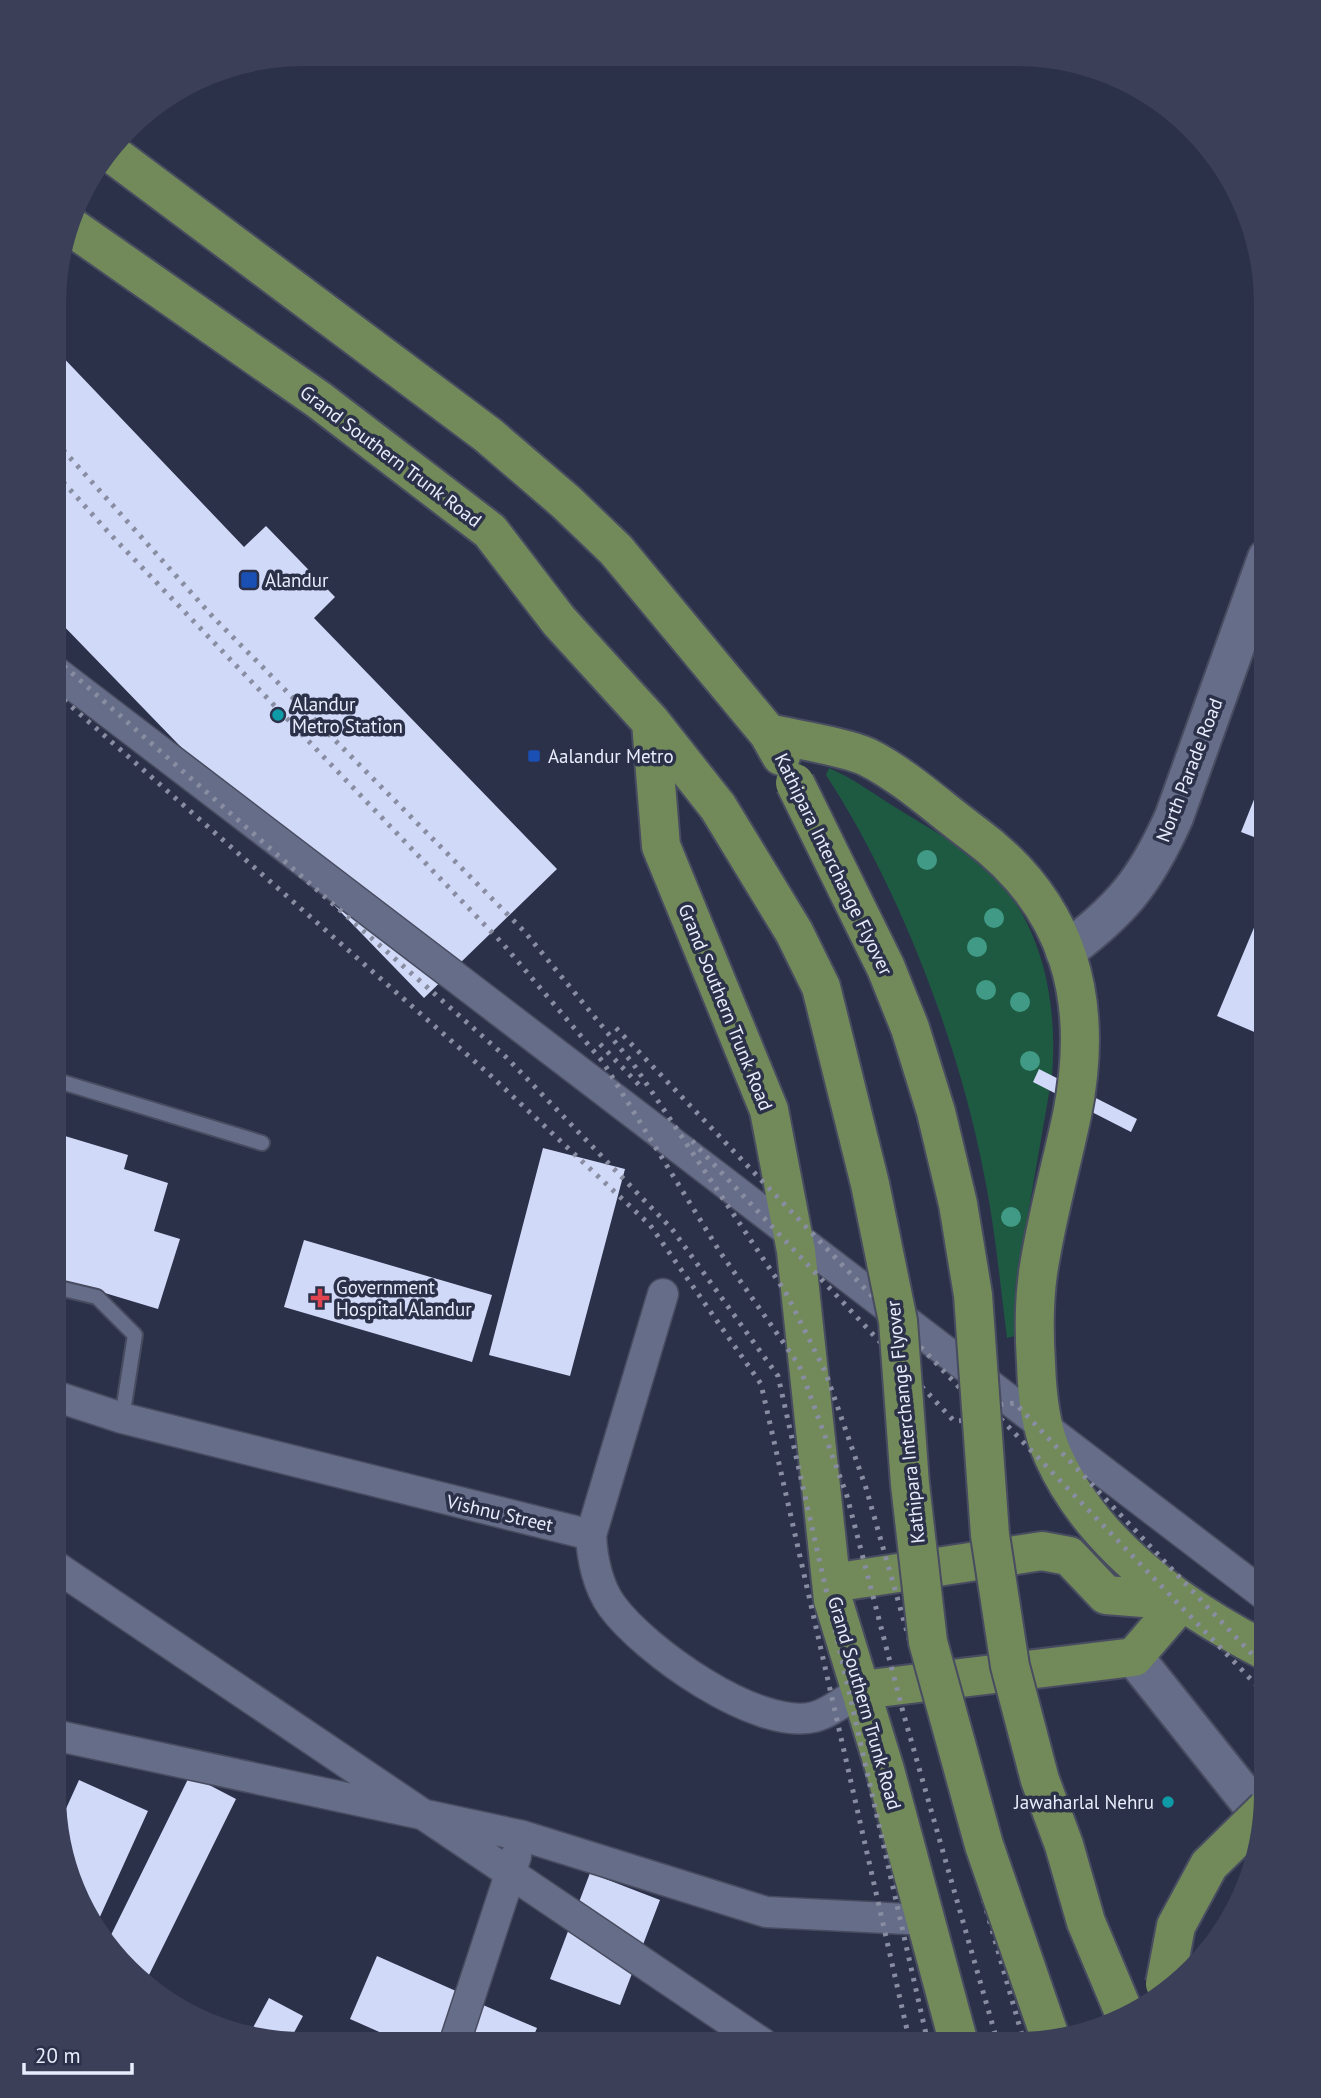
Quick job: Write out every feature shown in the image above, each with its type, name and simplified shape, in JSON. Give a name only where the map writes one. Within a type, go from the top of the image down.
[{"type":"main road","points":[[117,158],[477,427],[566,502],[616,550],[768,733],[865,756],[995,849],[1033,889],[1058,928],[1079,1013],[1079,1060],[1072,1114],[1038,1273],[1034,1329],[1036,1380],[1043,1425],[1053,1455],[1070,1488],[1095,1521],[1141,1567],[1182,1601],[1254,1644]]},
{"type":"main road","name":"Grand Southern Trunk Road","points":[[78,232],[319,400],[489,531],[559,621],[651,722],[661,846],[769,1110],[796,1251],[833,1600],[927,1920],[956,2032]]},
{"type":"main road","name":"Kathipara Interchange Flyover","points":[[651,722],[718,807],[794,932],[821,987],[870,1184],[898,1321],[910,1484],[928,1642],[984,1845],[1047,2029]]},
{"type":"main road","name":"Kathipara Interchange Flyover","points":[[768,733],[886,968],[910,1028],[936,1112],[958,1204],[973,1295],[990,1535],[1010,1666],[1040,1780],[1064,1845],[1086,1922],[1122,2007]]},
{"type":"main road","points":[[832,1583],[1042,1551],[1069,1556],[1107,1595],[1182,1601]]},
{"type":"main road","points":[[860,1690],[1134,1657],[1182,1601]]},
{"type":"main road","points":[[1166,1979],[1176,1926],[1209,1865],[1252,1823]]},
{"type":"street","name":"North Parade Road","points":[[1065,952],[1120,907],[1156,856],[1174,817],[1254,594]]},
{"type":"street","points":[[66,680],[1254,1587]]},
{"type":"street","points":[[663,1294],[591,1535],[592,1560],[610,1604],[632,1630],[654,1647],[726,1696],[765,1712],[814,1717],[860,1690]]},
{"type":"street","name":"Vishnu Street","points":[[66,1400],[122,1418],[591,1535]]},
{"type":"street","points":[[66,1573],[746,2032]]},
{"type":"street","points":[[1134,1657],[1254,1807]]},
{"type":"street","points":[[66,1738],[523,1836],[766,1912],[927,1920]]},
{"type":"street","points":[[458,2032],[523,1836]]},
{"type":"lane","points":[[66,1083],[262,1143]]},
{"type":"lane","points":[[66,1290],[97,1297],[135,1335],[122,1418]]},
{"type":"green space","points":[[829,768],[858,783],[983,864],[1009,893],[1035,941],[1049,994],[1052,1076],[1015,1289],[1015,1336],[1007,1338],[984,1174],[959,1072],[942,1020],[923,967],[878,866],[826,775]]},
{"type":"building","name":"Alandur Metro Station","points":[[66,360],[244,547],[266,526],[335,597],[314,618],[557,869],[424,998],[66,628]]},
{"type":"building","points":[[1254,800],[1254,837],[1241,832]]},
{"type":"building","points":[[1254,928],[1254,1032],[1217,1016]]},
{"type":"building","points":[[1039,1069],[1137,1119],[1131,1132],[1033,1082]]},
{"type":"building","points":[[66,1136],[128,1155],[124,1169],[168,1183],[154,1231],[180,1239],[158,1309],[66,1281]]},
{"type":"building","points":[[543,1148],[625,1169],[570,1376],[489,1355]]},
{"type":"building","points":[[304,1240],[492,1295],[472,1362],[284,1307]]},
{"type":"building","points":[[190,1775],[236,1799],[150,1974],[112,1933]]},
{"type":"building","points":[[79,1780],[148,1811],[100,1916],[79,1870],[71,1840],[67,1807]]},
{"type":"building","points":[[590,1873],[660,1900],[620,2005],[550,1979]]},
{"type":"building","points":[[377,1956],[465,1995],[448,2032],[379,2032],[350,2019]]},
{"type":"building","points":[[269,1998],[303,2016],[295,2031],[254,2025]]},
{"type":"building","points":[[483,2005],[537,2028],[535,2032],[471,2032]]},
{"type":"railway","points":[[66,453],[213,617],[524,931],[634,1065],[786,1293],[825,1371],[866,1488],[1021,2032]]},
{"type":"railway","points":[[66,485],[503,944],[603,1062],[720,1252],[799,1365],[847,1496],[903,1712],[995,2032]]},
{"type":"railway","points":[[66,668],[506,1057],[672,1229],[778,1376],[926,2032]]},
{"type":"railway","points":[[66,702],[489,1074],[650,1225],[761,1384],[908,2032]]},
{"type":"railway","points":[[616,1028],[978,1407],[1015,1403],[1254,1656]]},
{"type":"railway","points":[[600,1044],[641,1087]]},
{"type":"railway","points":[[692,1141],[954,1421],[1000,1418],[1254,1683]]},
{"type":"place","name":"Alandur","points":[[249,580]]},
{"type":"place","name":"Alandur Metro Station","points":[[278,715]]},
{"type":"place","name":"Aalandur Metro","points":[[534,756]]},
{"type":"place","name":"Government Hospital Alandur","points":[[320,1298]]},
{"type":"place","name":"Jawaharlal Nehru","points":[[1168,1802]]}]
